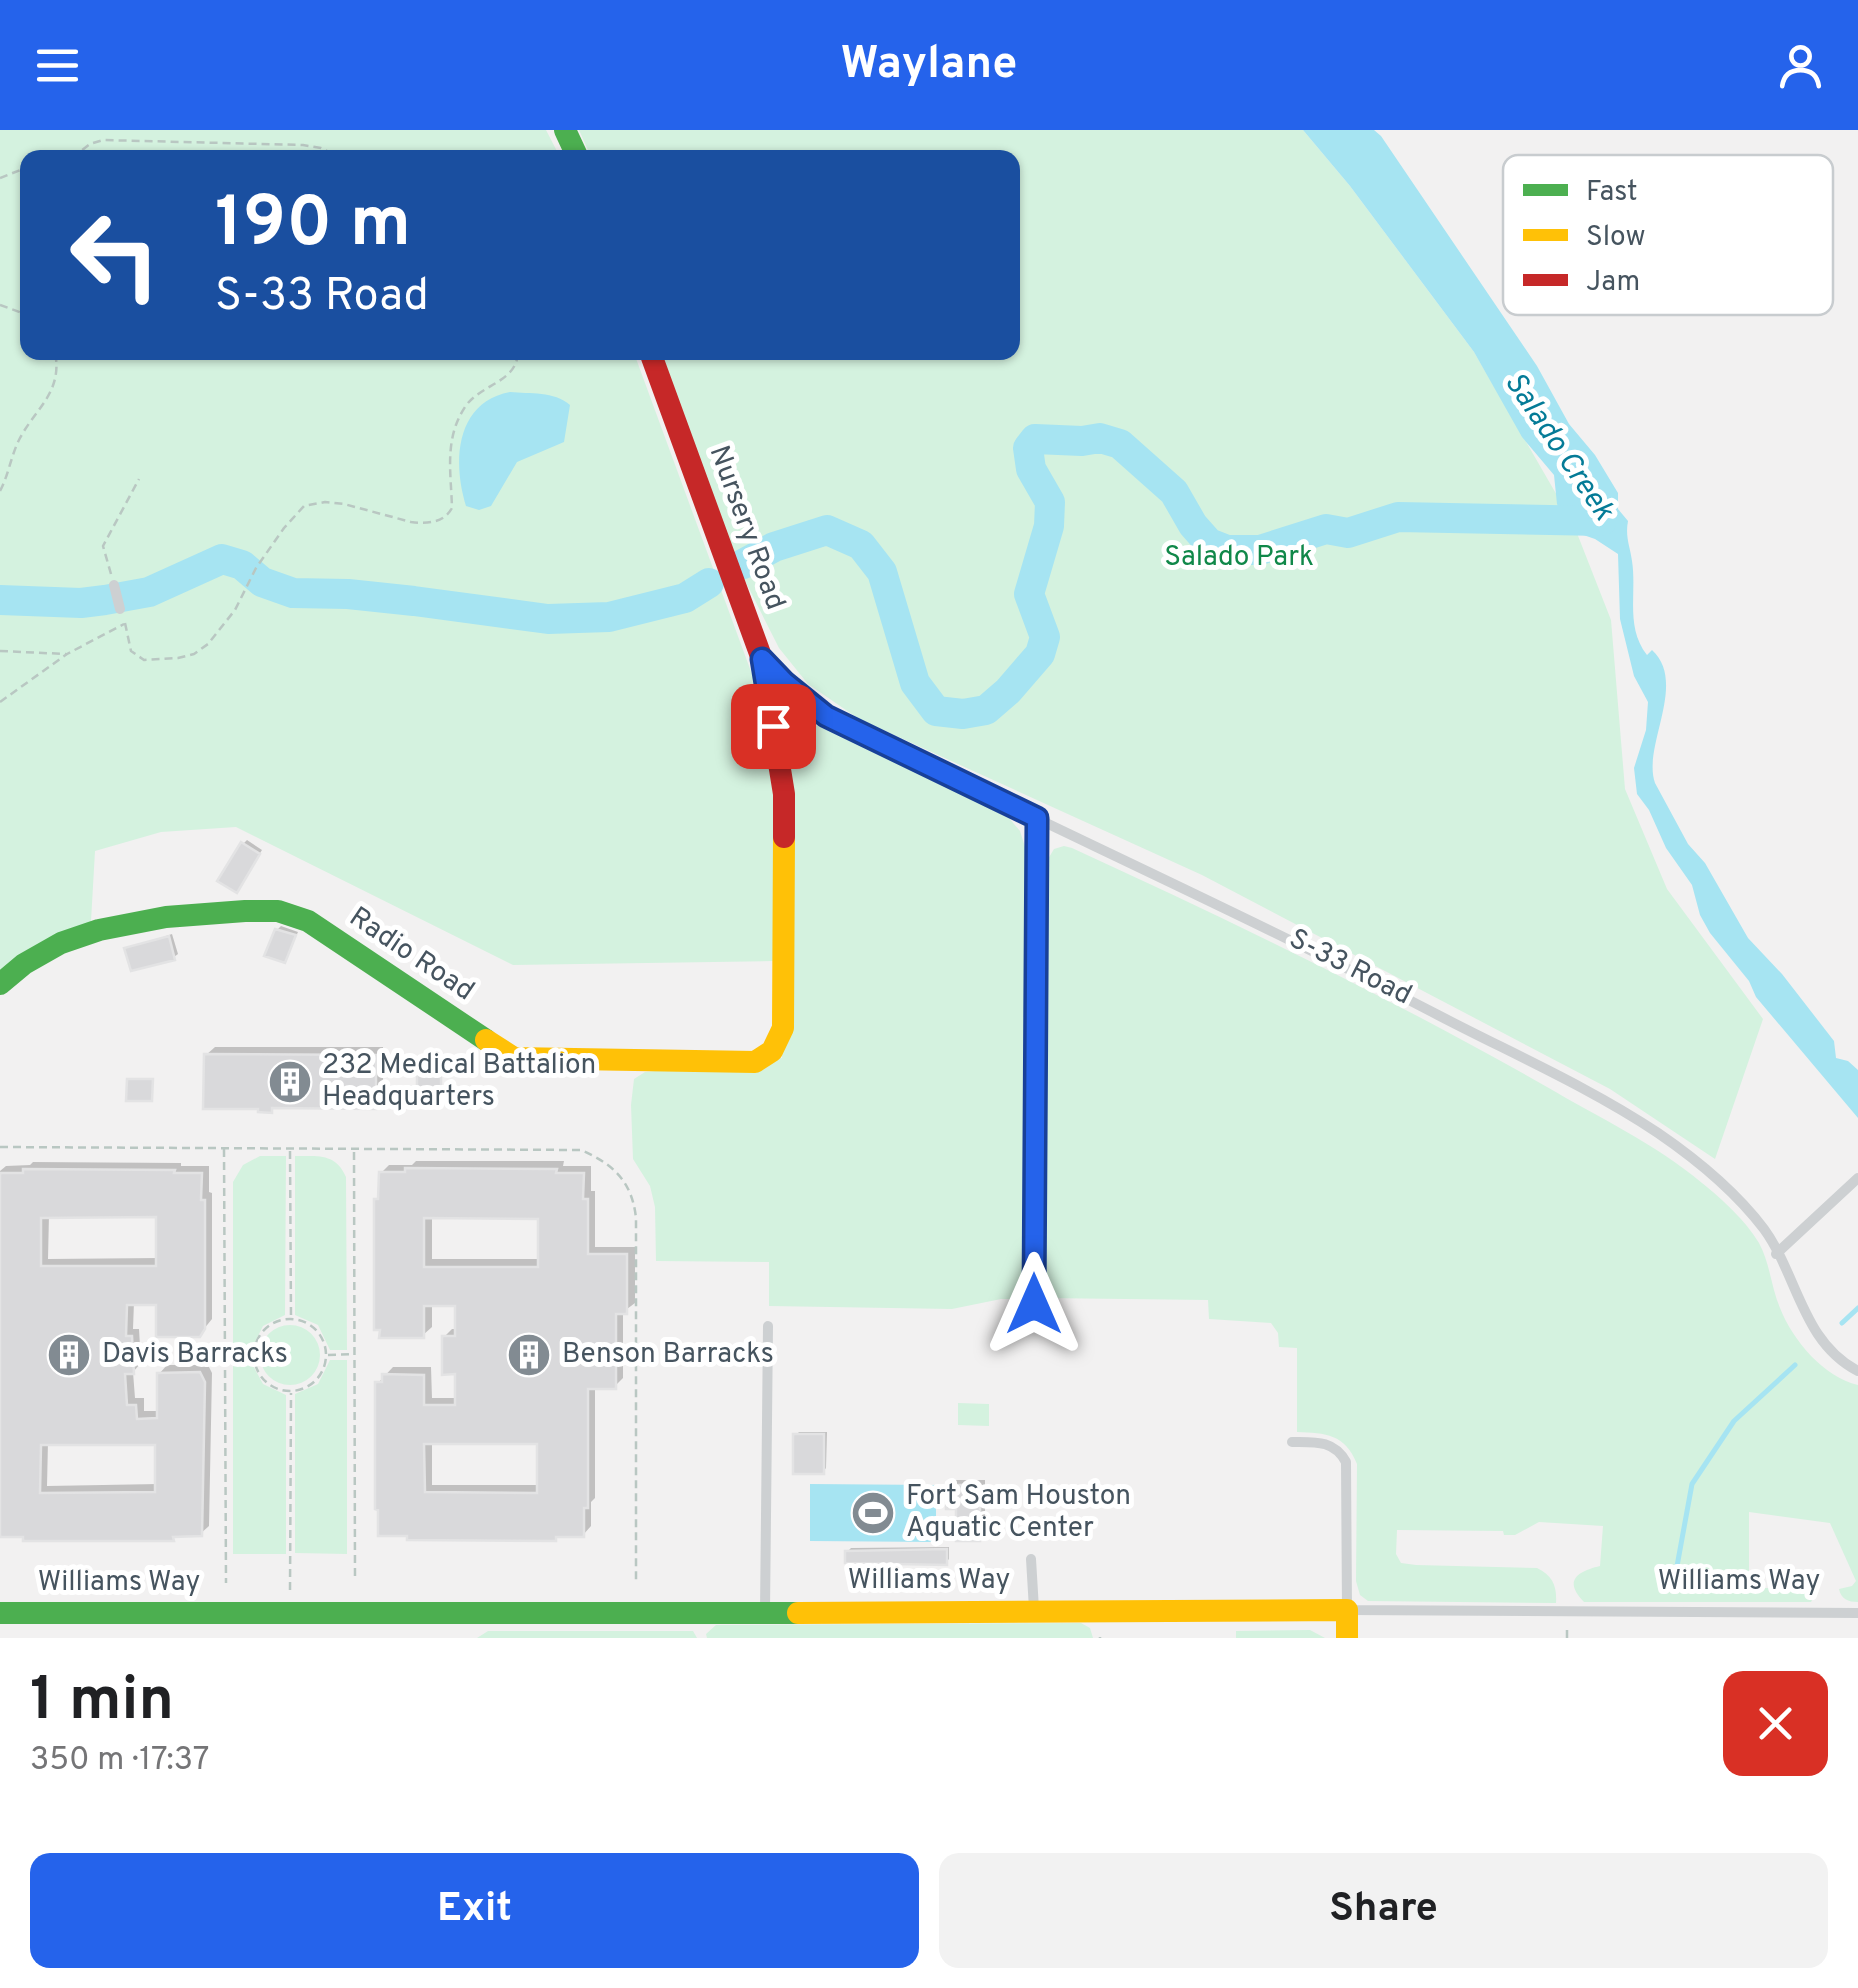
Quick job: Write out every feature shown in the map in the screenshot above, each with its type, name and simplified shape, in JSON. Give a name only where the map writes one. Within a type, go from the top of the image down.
[{"type":"street","name":"Nursery Road","points":[[653,360],[762,659],[784,794],[783,1028]]},
{"type":"street","name":"Radio Road","points":[[0,984],[36,957],[99,930],[166,917],[278,911],[308,922],[514,1058],[755,1062],[772,1051],[783,1028]]},
{"type":"street","name":"Williams Way","points":[[0,1613],[129,1626],[765,1612],[1346,1610]]},
{"type":"street","points":[[1346,1610],[1346,1638]]},
{"type":"lane","points":[[114,585],[120,608]]},
{"type":"lane","name":"S-33 Road","points":[[762,659],[826,716],[1284,934],[1625,1114],[1674,1144],[1728,1190],[1765,1231],[1820,1339],[1841,1361],[1858,1371]]},
{"type":"lane","points":[[1034,1304],[1037,818]]},
{"type":"lane","points":[[1776,1254],[1858,1178]]},
{"type":"lane","points":[[765,1612],[768,1326]]},
{"type":"lane","points":[[1292,1442],[1326,1444],[1338,1450],[1346,1462],[1346,1610]]},
{"type":"lane","points":[[1031,1559],[1034,1610]]},
{"type":"lane","name":"Williams Way","points":[[1346,1610],[1858,1613]]},
{"type":"path","points":[[82,150],[104,140],[302,145],[326,150]]},
{"type":"path","points":[[0,491],[22,434],[48,401],[56,380],[55,360]]},
{"type":"path","points":[[0,702],[68,654],[125,623],[127,642],[136,656],[158,660],[194,654],[218,632],[242,598],[256,568],[298,510],[324,502],[425,524],[449,514],[450,444],[459,417],[478,392],[509,374],[516,360]]},
{"type":"path","points":[[114,585],[103,546],[139,478]]},
{"type":"path","points":[[0,651],[68,654]]},
{"type":"path","points":[[0,1148],[581,1150],[610,1164],[628,1184],[636,1218],[636,1581]]},
{"type":"path","points":[[224,1148],[226,1583]]},
{"type":"path","points":[[290,1148],[291,1319]]},
{"type":"path","points":[[354,1149],[355,1580]]},
{"type":"path","points":[[291,1319],[318,1332],[326,1355],[320,1375],[312,1384],[291,1391],[268,1383],[260,1374],[255,1356],[266,1328],[291,1319]]},
{"type":"path","points":[[326,1355],[354,1354]]},
{"type":"path","points":[[224,1355],[255,1356]]},
{"type":"path","points":[[290,1596],[291,1391]]},
{"type":"green space","points":[[0,130],[546,130],[556,150],[20,150],[20,360],[637,360],[753,677],[774,798],[773,961],[513,965],[236,827],[161,832],[95,851],[91,921],[0,972]]},
{"type":"green space","name":"Salado Park","points":[[579,130],[1303,130],[1350,186],[1474,352],[1573,523],[1611,620],[1625,789],[1667,889],[1763,1019],[1715,1159],[1610,1089],[1202,875],[859,719],[808,684],[779,648],[736,563],[664,360],[1020,360],[1020,150],[588,150]]},
{"type":"green space","points":[[823,726],[1009,818],[1020,831],[1026,850],[1023,1299],[1001,1299],[952,1309],[769,1306],[769,1262],[656,1261],[655,1207],[650,1186],[633,1159],[634,1079],[645,1072],[782,1058],[788,744],[796,730]]},
{"type":"green space","points":[[1064,846],[1252,933],[1489,1054],[1646,1143],[1725,1203],[1759,1243],[1780,1308],[1801,1345],[1833,1374],[1858,1385],[1858,1602],[1846,1599],[1840,1592],[1839,1589],[1856,1581],[1830,1523],[1749,1512],[1749,1588],[1810,1588],[1817,1590],[1811,1602],[1584,1602],[1574,1582],[1580,1574],[1600,1566],[1603,1526],[1539,1522],[1515,1535],[1504,1535],[1503,1531],[1397,1530],[1396,1554],[1401,1563],[1416,1565],[1537,1568],[1553,1582],[1556,1603],[1368,1601],[1360,1595],[1356,1581],[1357,1464],[1347,1446],[1333,1437],[1297,1432],[1297,1348],[1279,1347],[1278,1333],[1271,1323],[1209,1319],[1208,1300],[1042,1298],[1045,864],[1054,849]]},
{"type":"green space","points":[[260,1156],[286,1156],[285,1315],[263,1326],[251,1350],[233,1350],[233,1182],[243,1165]]},
{"type":"green space","points":[[295,1156],[332,1160],[346,1177],[347,1350],[330,1350],[318,1325],[295,1315]]},
{"type":"green space","points":[[290,1325],[311,1334],[320,1355],[311,1376],[290,1385],[269,1376],[260,1355],[269,1334]]},
{"type":"green space","points":[[233,1360],[250,1360],[263,1384],[286,1395],[286,1554],[233,1554]]},
{"type":"green space","points":[[330,1360],[347,1360],[347,1554],[295,1553],[295,1394],[318,1384]]},
{"type":"green space","points":[[958,1403],[989,1404],[989,1426],[958,1425]]},
{"type":"green space","points":[[1081,1623],[1090,1628],[1093,1638],[707,1638],[706,1634],[716,1625]]},
{"type":"green space","points":[[1310,1630],[1325,1638],[1236,1638],[1236,1631]]},
{"type":"green space","points":[[488,1631],[693,1631],[697,1638],[477,1638]]},
{"type":"water","name":"Salado Creek","points":[[1303,130],[1374,130],[1381,136],[1618,493],[1618,509],[1628,521],[1636,633],[1647,655],[1652,650],[1662,664],[1666,680],[1654,751],[1655,783],[1688,844],[1705,863],[1748,938],[1782,974],[1834,1041],[1836,1058],[1848,1061],[1858,1070],[1858,1118],[1756,997],[1749,981],[1710,933],[1700,915],[1692,885],[1666,848],[1649,810],[1637,794],[1634,768],[1646,730],[1648,702],[1634,676],[1620,619],[1618,554],[1595,539],[1569,530],[1557,504],[1554,475],[1522,437],[1474,352],[1350,186]]},
{"type":"water","points":[[510,392],[549,395],[570,405],[564,442],[517,462],[491,506],[479,510],[466,506],[459,471],[462,436],[478,408]]},
{"type":"water","name":"Fort Sam Houston Aquatic Center","points":[[810,1484],[936,1485],[936,1542],[810,1541]]},
{"type":"building","points":[[241,842],[260,854],[237,893],[217,881]]},
{"type":"building","points":[[275,929],[296,935],[285,963],[264,956]]},
{"type":"building","points":[[169,936],[175,960],[131,971],[124,948]]},
{"type":"building","name":"232 Medical Battalion Headquarters","points":[[204,1054],[376,1055],[376,1109],[272,1108],[272,1113],[258,1109],[203,1109]]},
{"type":"building","points":[[417,1075],[441,1075],[441,1098],[417,1097]]},
{"type":"building","points":[[127,1079],[153,1079],[152,1101],[126,1101]]},
{"type":"building","name":"Benson Barracks","points":[[405,1168],[557,1169],[556,1173],[584,1173],[588,1254],[627,1254],[627,1314],[616,1314],[616,1389],[588,1389],[588,1508],[584,1508],[584,1537],[556,1537],[556,1541],[407,1540],[407,1536],[378,1536],[375,1382],[382,1382],[382,1374],[424,1375],[424,1405],[455,1405],[455,1374],[442,1375],[442,1336],[455,1336],[455,1306],[424,1306],[424,1338],[379,1338],[380,1330],[374,1330],[374,1199],[378,1199],[379,1172],[405,1172]],"holes":[[[424,1218],[538,1219],[538,1267],[424,1267]],[[424,1444],[537,1444],[537,1493],[425,1492]]]},
{"type":"building","name":"Davis Barracks","points":[[23,1169],[202,1173],[205,1329],[200,1337],[156,1337],[156,1305],[127,1305],[126,1336],[132,1336],[134,1374],[125,1374],[127,1405],[136,1405],[137,1419],[157,1418],[157,1373],[200,1372],[205,1382],[202,1536],[173,1537],[174,1541],[23,1541],[23,1537],[0,1537],[0,1173],[23,1173]],"holes":[[[156,1217],[156,1266],[41,1266],[41,1218]],[[41,1445],[155,1445],[155,1492],[40,1493]]]},
{"type":"building","points":[[793,1434],[824,1434],[824,1474],[793,1474]]},
{"type":"building","points":[[946,1485],[980,1485],[980,1541],[956,1541],[956,1509],[946,1509]]},
{"type":"building","points":[[947,1549],[947,1565],[845,1563],[845,1551]]},
{"type":"waterway","name":"Salado Creek","points":[[743,564],[774,547],[827,530],[861,545],[882,572],[915,683],[936,711],[963,714],[986,710],[1008,691],[1040,654],[1045,637],[1029,594],[1049,526],[1050,502],[1031,469],[1028,448],[1035,439],[1100,438],[1120,444],[1174,492],[1193,525],[1209,543],[1227,550],[1260,550],[1326,529],[1348,533],[1398,517],[1602,521]]},
{"type":"waterway","points":[[0,600],[81,603],[149,592],[222,559],[242,565],[262,582],[293,593],[348,594],[548,619],[609,617],[685,598],[709,583]]},
{"type":"waterway","points":[[1842,1323],[1858,1308]]},
{"type":"waterway","points":[[1673,1588],[1692,1484],[1734,1421],[1795,1365]]},
{"type":"traffic: fast","points":[[565,130],[574,150]]},
{"type":"traffic: fast","points":[[0,984],[24,964],[61,943],[99,930],[166,917],[278,911],[308,921],[486,1040]]},
{"type":"traffic: fast","points":[[0,1613],[798,1613]]},
{"type":"traffic: slow","points":[[486,1040],[514,1058],[755,1062],[772,1051],[783,1028],[784,837]]},
{"type":"traffic: slow","points":[[798,1613],[1347,1610],[1347,1638]]},
{"type":"traffic: jam","points":[[653,360],[762,659],[784,794],[784,837]]},
{"type":"place","name":"232 Medical Battalion Headquarters","points":[[290,1082]]},
{"type":"place","name":"Davis Barracks","points":[[69,1355]]},
{"type":"place","name":"Benson Barracks","points":[[529,1355]]},
{"type":"place","name":"Fort Sam Houston Aquatic Center","points":[[873,1513]]},
{"type":"route","points":[[773,726],[762,659],[826,716],[1037,818],[1034,1304]]}]
